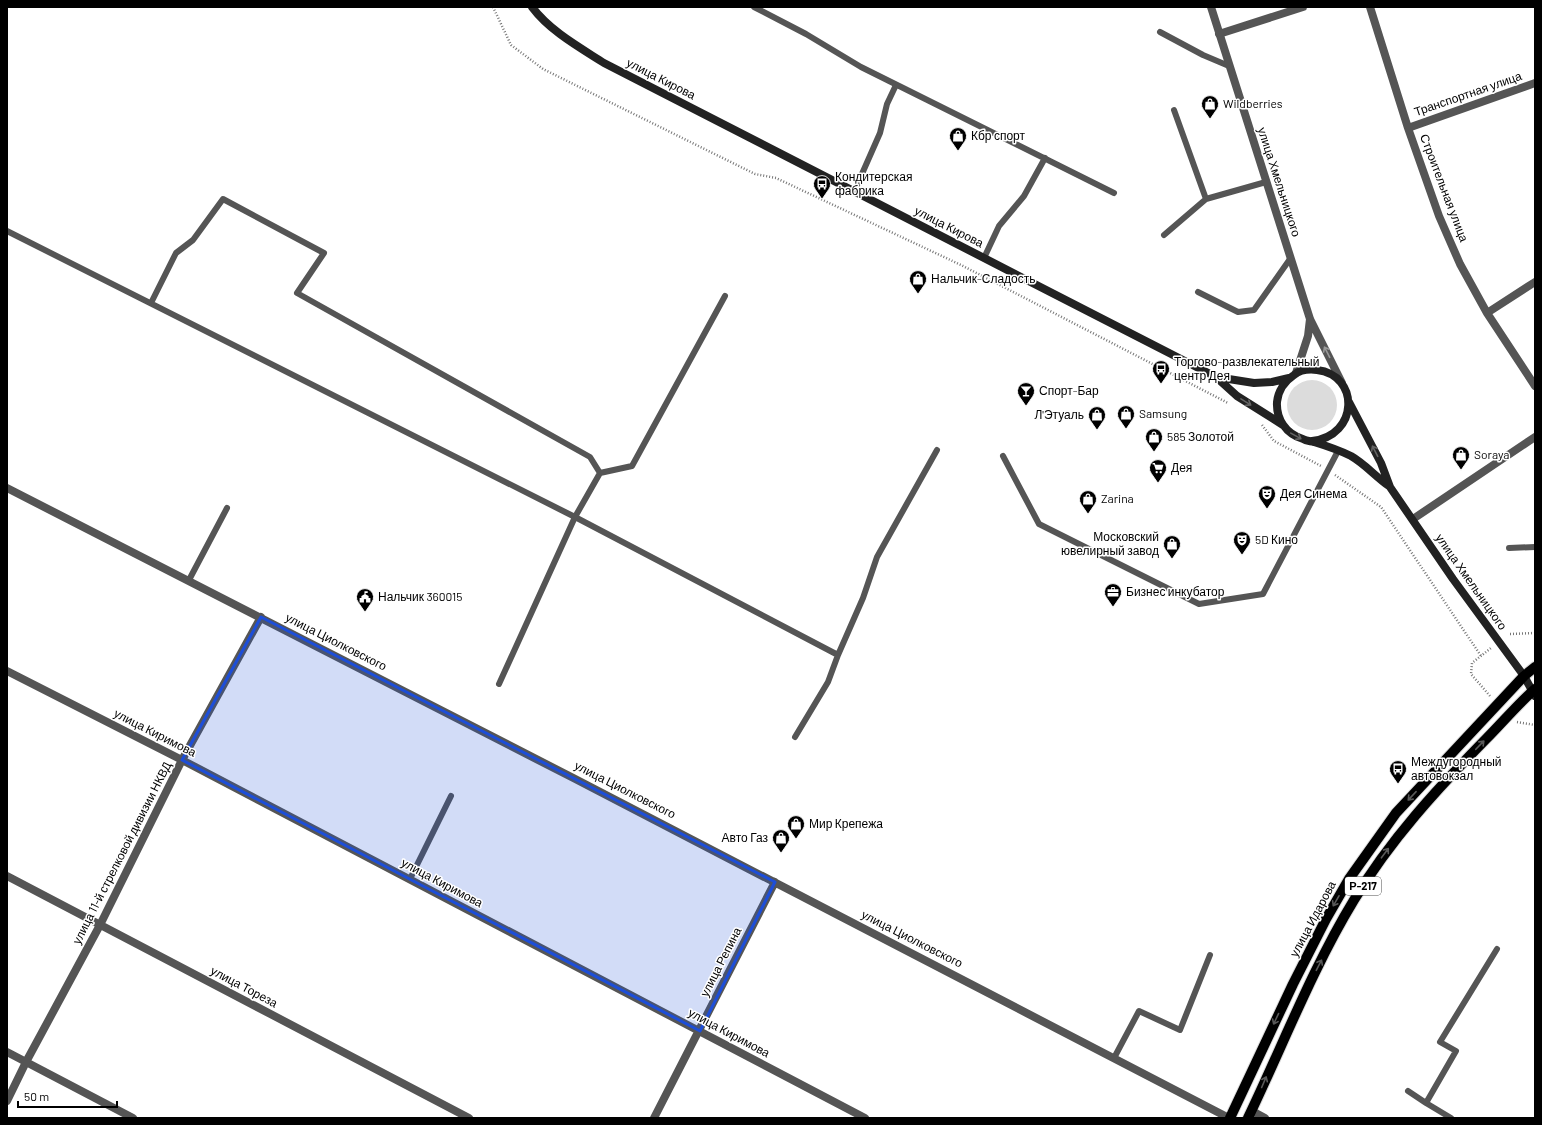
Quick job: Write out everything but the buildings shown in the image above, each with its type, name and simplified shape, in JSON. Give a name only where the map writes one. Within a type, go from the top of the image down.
[{"type":"main road","name":"улица Кирова","points":[[532,7],[550,26],[604,63],[1216,377]]},
{"type":"main road","points":[[1216,377],[1254,383],[1272,382],[1292,376],[1304,370],[1313,369],[1322,370],[1337,379],[1343,386],[1349,402],[1381,462],[1390,487]]},
{"type":"main road","points":[[1283,425],[1279,418],[1277,401],[1283,385],[1292,376]]},
{"type":"main road","points":[[1216,377],[1237,396],[1283,425],[1296,437],[1338,450],[1352,457],[1390,487]]},
{"type":"main road","points":[[1312,441],[1328,437],[1339,430],[1346,419],[1349,402]]},
{"type":"main road","name":"улица Хмельницкого","points":[[1390,487],[1453,579],[1534,692]]},
{"type":"main road","name":"улица Идарова","points":[[1230,1118],[1293,984],[1349,879],[1396,813],[1524,676],[1535,667]]},
{"type":"main road","name":"Р-217","points":[[1250,1114],[1332,939],[1379,860],[1425,803],[1534,692]]},
{"type":"street","name":"улица Хмельницкого","points":[[1211,7],[1310,319],[1343,386]]},
{"type":"street","points":[[1219,34],[1303,7]]},
{"type":"street","name":"Строительная улица","points":[[1370,7],[1408,128],[1438,216],[1460,264],[1487,312],[1535,386]]},
{"type":"street","name":"Транспортная улица","points":[[1408,128],[1535,83]]},
{"type":"street","points":[[1487,312],[1535,282]]},
{"type":"street","points":[[1292,376],[1308,336],[1310,319]]},
{"type":"street","points":[[1413,519],[1535,436]]},
{"type":"street","name":"улица Циолковского","points":[[7,488],[261,617],[1230,1118]]},
{"type":"street","name":"улица 11-й стрелковой дивизии НКВД","points":[[7,1101],[26,1062],[100,925],[182,760],[261,617]]},
{"type":"street","name":"улица Киримова","points":[[7,671],[182,760],[865,1118]]},
{"type":"street","name":"улица Тореза","points":[[7,876],[469,1118]]},
{"type":"street","name":"улица Репина","points":[[654,1118],[700,1031],[775,882]]},
{"type":"street","points":[[7,1052],[133,1118]]},
{"type":"street","points":[[1250,1114],[1265,1118]]},
{"type":"lane","points":[[754,7],[773,16],[861,67],[1114,193]]},
{"type":"lane","points":[[1160,32],[1203,55],[1229,66]]},
{"type":"lane","points":[[854,192],[880,133],[887,104],[896,85]]},
{"type":"lane","points":[[1174,110],[1206,199]]},
{"type":"lane","points":[[984,258],[999,226],[1024,196],[1045,158]]},
{"type":"lane","points":[[1164,234],[1206,199],[1266,182]]},
{"type":"lane","points":[[151,303],[176,253],[194,240],[223,199],[324,253],[297,293],[590,457],[600,473]]},
{"type":"lane","points":[[7,231],[575,517],[838,655]]},
{"type":"lane","points":[[1198,292],[1238,312],[1254,310],[1290,259]]},
{"type":"lane","points":[[500,684],[575,517],[600,473],[632,466],[725,296]]},
{"type":"lane","points":[[796,737],[828,682],[863,598],[877,557],[937,450]]},
{"type":"lane","points":[[1003,456],[1039,524],[1199,604],[1263,594],[1338,450]]},
{"type":"lane","points":[[189,580],[227,508]]},
{"type":"lane","points":[[1509,548],[1535,547]]},
{"type":"lane","points":[[410,879],[452,796]]},
{"type":"lane","points":[[1426,1103],[1456,1051],[1440,1042],[1497,949]]},
{"type":"lane","points":[[1114,1058],[1139,1011],[1180,1030],[1210,955]]},
{"type":"lane","points":[[1408,1091],[1451,1118]]},
{"type":"path","points":[[493,7],[512,45],[543,69],[755,174],[776,178],[961,265],[1229,404]]},
{"type":"path","points":[[1262,424],[1274,441],[1328,470],[1381,507],[1481,656]]},
{"type":"path","points":[[1510,634],[1535,632]]},
{"type":"path","points":[[1492,647],[1472,663],[1471,674],[1493,700]]},
{"type":"path","points":[[1514,721],[1535,725]]},
{"type":"highlighted area","points":[[261,617],[775,882],[700,1031],[182,760]]},
{"type":"shaded area","points":[[1307,380],[1317,380],[1330,387],[1337,400],[1337,410],[1330,423],[1317,430],[1307,430],[1298,426],[1291,419],[1287,410],[1287,400],[1291,391],[1298,384]]},
{"type":"place","name":"Wildberries","points":[[1210,119]]},
{"type":"place","name":"Кбр спорт","points":[[958,151]]},
{"type":"place","name":"Кондитерская фабрика","points":[[822,199]]},
{"type":"place","name":"Нальчик-Сладость","points":[[918,294]]},
{"type":"place","name":"Торгово-развлекательный центр Дея","points":[[1161,384]]},
{"type":"place","name":"Спорт-Бар","points":[[1026,406]]},
{"type":"place","name":"Samsung","points":[[1126,429]]},
{"type":"place","name":"Л'Этуаль","points":[[1097,430]]},
{"type":"place","name":"585 Золотой","points":[[1154,452]]},
{"type":"place","name":"Soraya","points":[[1461,470]]},
{"type":"place","name":"Дея","points":[[1158,483]]},
{"type":"place","name":"Дея Синема","points":[[1267,509]]},
{"type":"place","name":"Zarina","points":[[1088,514]]},
{"type":"place","name":"5D Кино","points":[[1242,555]]},
{"type":"place","name":"Московский ювелирный завод","points":[[1172,559]]},
{"type":"place","name":"Бизнес инкубатор","points":[[1113,607]]},
{"type":"place","name":"Нальчик 360015","points":[[365,612]]},
{"type":"place","name":"Междугородный автовокзал","points":[[1398,784]]},
{"type":"place","name":"Мир Крепежа","points":[[796,839]]},
{"type":"place","name":"Авто Газ","points":[[781,853]]}]
